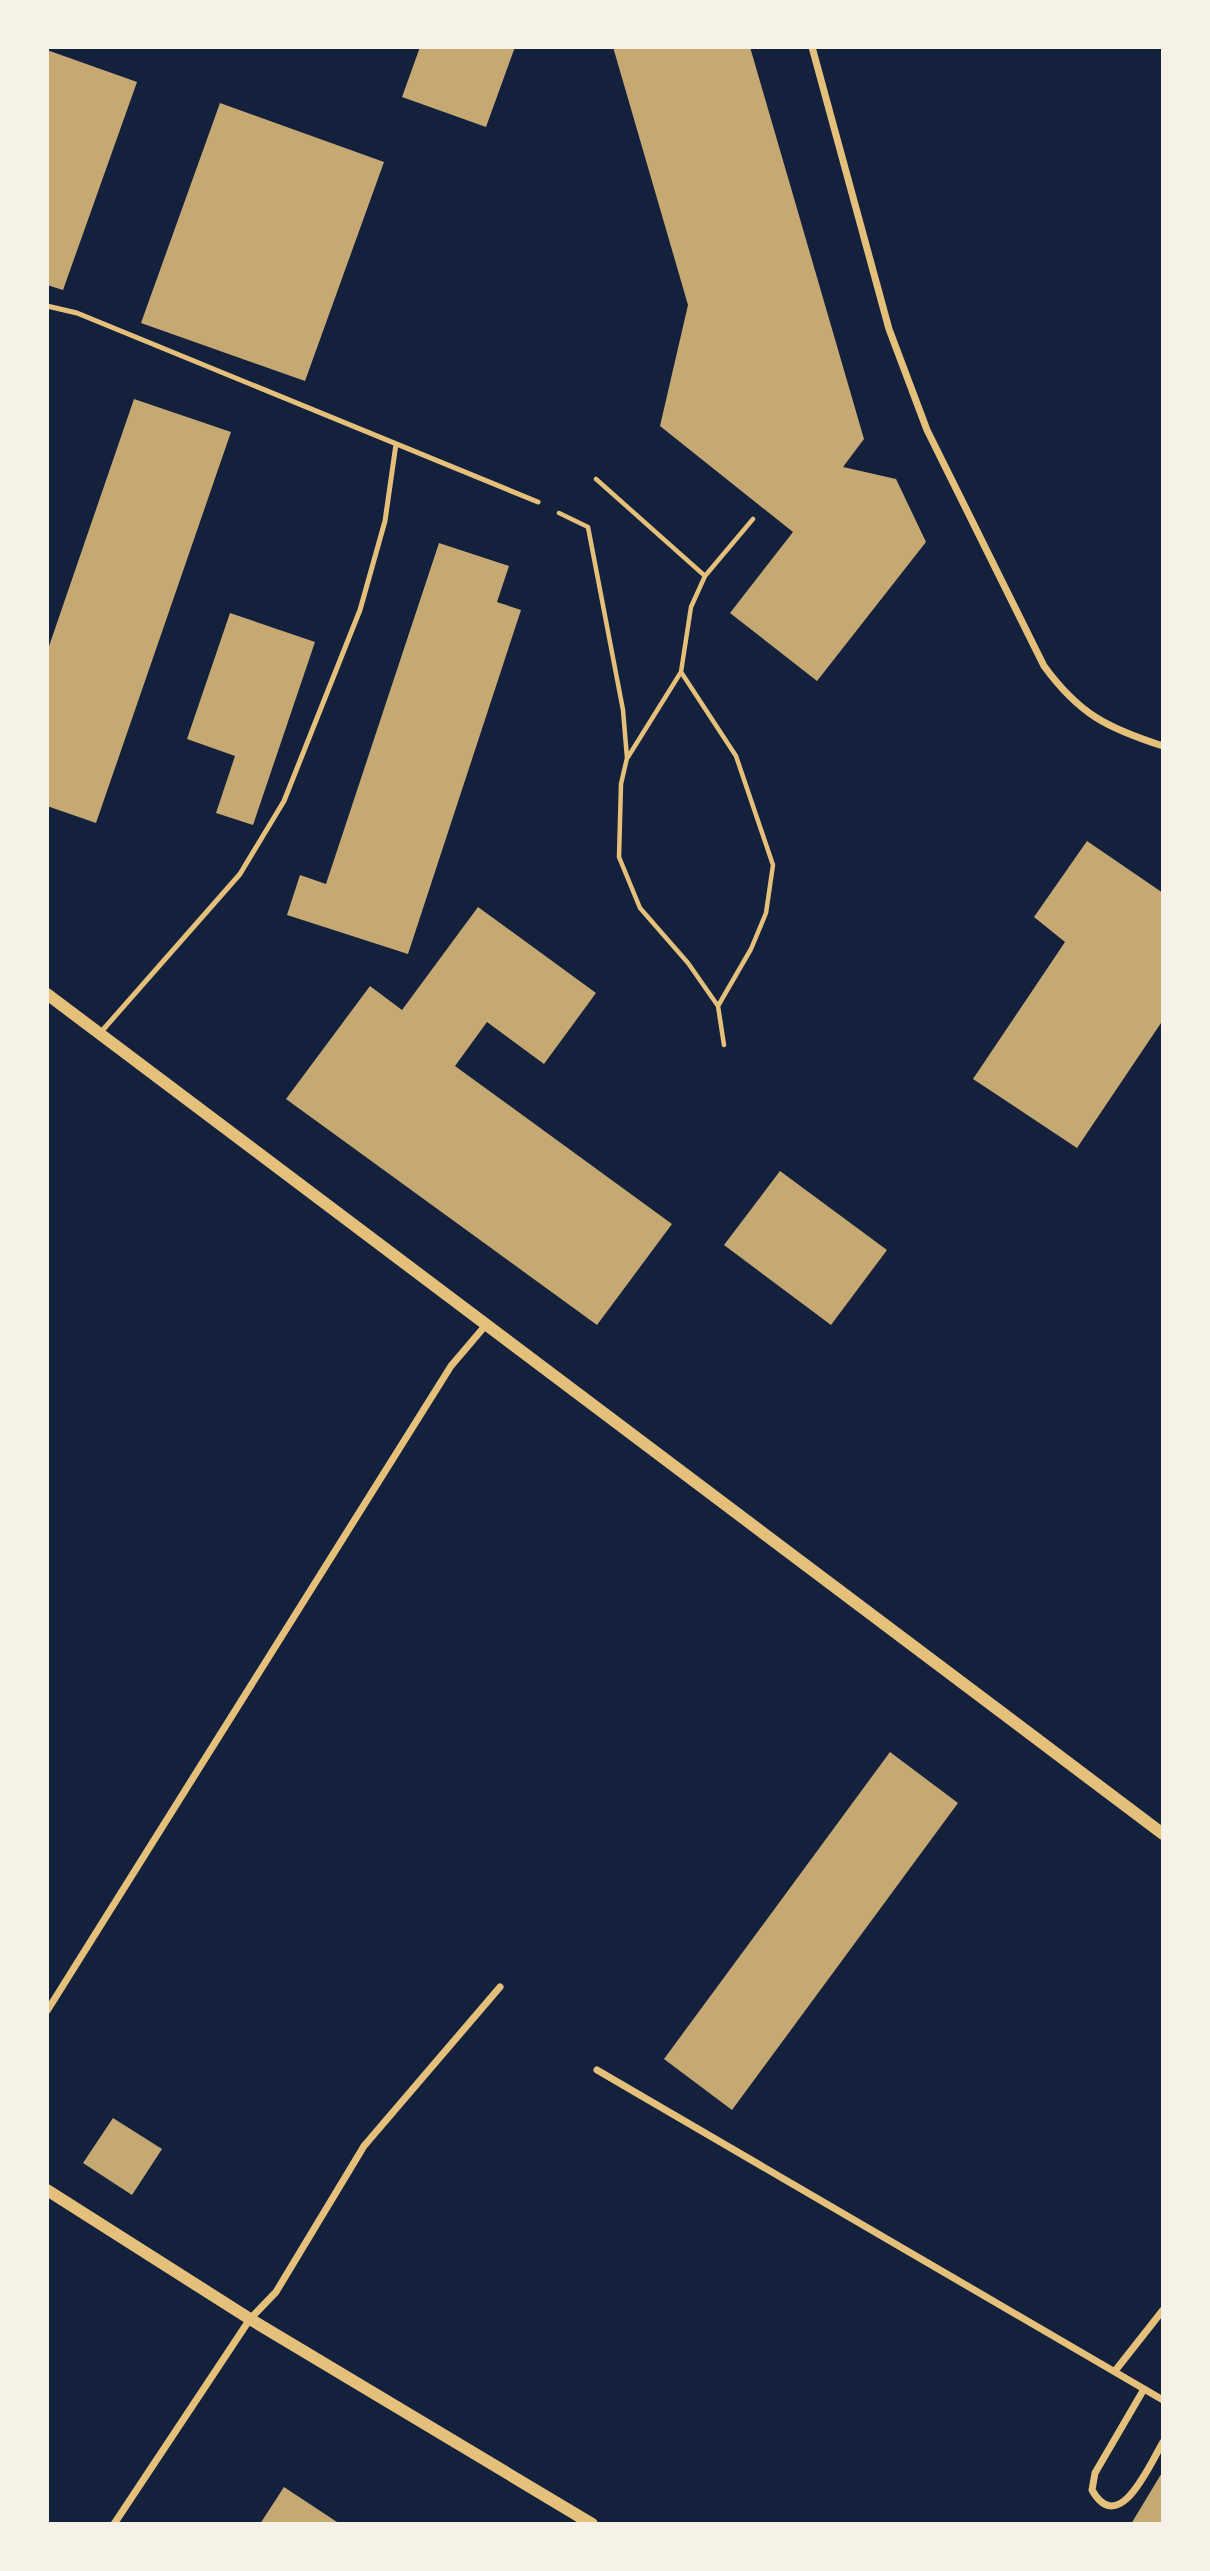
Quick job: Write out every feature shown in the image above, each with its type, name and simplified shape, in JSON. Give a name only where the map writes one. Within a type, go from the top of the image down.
[{"type":"street","points":[[812,47],[889,329],[905,374],[927,430],[1038,653],[1060,688],[1099,722],[1163,746]]},
{"type":"street","points":[[47,994],[1163,1834]]},
{"type":"street","points":[[47,2011],[451,1366],[485,1326]]},
{"type":"street","points":[[114,2524],[250,2319],[276,2292],[363,2146],[499,1987]]},
{"type":"street","points":[[597,2070],[1163,2400]]},
{"type":"street","points":[[47,2190],[250,2319],[592,2524]]},
{"type":"street","points":[[1115,2371],[1163,2310]]},
{"type":"street","points":[[1144,2389],[1095,2473],[1091,2490],[1096,2498],[1113,2507],[1123,2504],[1132,2494],[1163,2442]]},
{"type":"lane","points":[[47,306],[77,313],[538,502]]},
{"type":"lane","points":[[100,1033],[240,874],[284,801],[360,610],[386,521],[396,444]]},
{"type":"path","points":[[596,480],[705,576]]},
{"type":"path","points":[[538,502],[588,527],[623,709],[627,758],[621,783],[619,857],[640,908],[688,963],[718,1006],[724,1045]]},
{"type":"path","points":[[627,758],[681,672],[691,607],[705,576],[753,519]]},
{"type":"path","points":[[681,672],[736,756],[772,864],[766,914],[751,948],[718,1006]]},
{"type":"building","points":[[420,47],[515,47],[486,127],[402,97]]},
{"type":"building","points":[[613,47],[750,47],[864,439],[843,467],[896,479],[926,542],[817,681],[730,613],[793,532],[660,426],[688,305]]},
{"type":"building","points":[[47,50],[137,82],[63,290],[47,285]]},
{"type":"building","points":[[220,103],[384,162],[305,381],[141,323]]},
{"type":"building","points":[[134,399],[231,432],[96,823],[47,806],[47,652]]},
{"type":"building","points":[[439,543],[509,566],[497,602],[521,610],[408,954],[287,915],[300,875],[326,884]]},
{"type":"building","points":[[230,613],[315,642],[253,825],[216,813],[235,756],[187,739]]},
{"type":"building","points":[[1087,841],[1163,893],[1163,1020],[1077,1148],[973,1079],[1065,942],[1034,917]]},
{"type":"building","points":[[478,907],[596,993],[544,1064],[487,1022],[455,1066],[672,1224],[597,1325],[286,1099],[370,986],[402,1010]]},
{"type":"building","points":[[780,1171],[887,1250],[831,1325],[724,1245]]},
{"type":"building","points":[[890,1752],[958,1803],[732,2110],[664,2059]]},
{"type":"building","points":[[113,2118],[162,2149],[132,2195],[83,2163]]},
{"type":"building","points":[[1163,2471],[1163,2524],[1131,2524]]},
{"type":"building","points":[[284,2487],[340,2524],[260,2524]]}]
